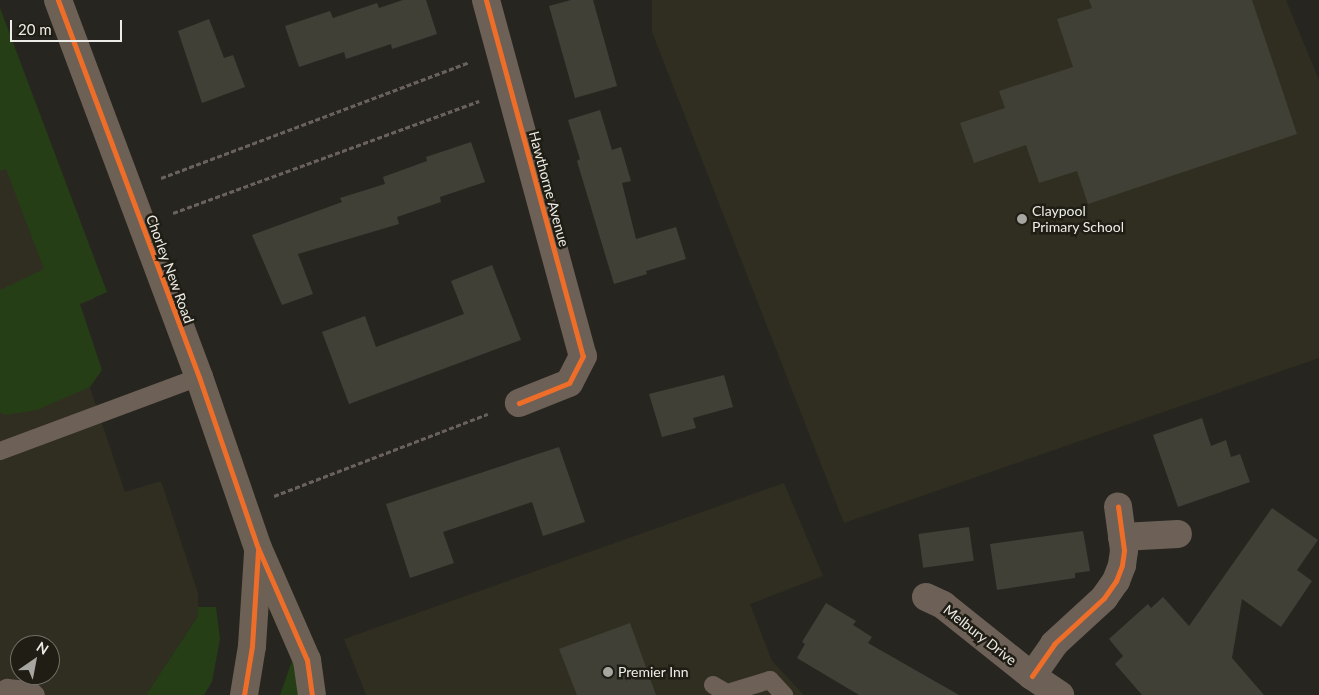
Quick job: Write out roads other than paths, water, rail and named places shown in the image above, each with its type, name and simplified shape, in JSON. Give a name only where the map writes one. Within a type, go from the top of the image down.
[{"type":"main road","name":"Chorley New Road","points":[[58,0],[199,377],[258,548],[307,660],[312,695]]},
{"type":"main road","name":"Chorley New Road","points":[[244,695],[252,646],[258,548]]},
{"type":"street","name":"Hawthorne Avenue","points":[[486,0],[583,356],[569,383],[519,402]]},
{"type":"street","points":[[1032,676],[1054,644],[1104,598],[1116,581],[1122,565],[1124,550],[1118,506]]},
{"type":"street","points":[[1122,537],[1178,534]]},
{"type":"street","name":"Melbury Drive","points":[[926,597],[943,605],[1032,676],[1060,695]]},
{"type":"lane","points":[[0,451],[199,377]]},
{"type":"lane","points":[[713,684],[727,693],[770,680],[784,695]]},
{"type":"lane","points":[[0,690],[7,688],[31,690],[36,695]]},
{"type":"place","name":"Claypool Primary School","points":[[1022,219]]},
{"type":"place","name":"Premier Inn","points":[[608,672]]}]
